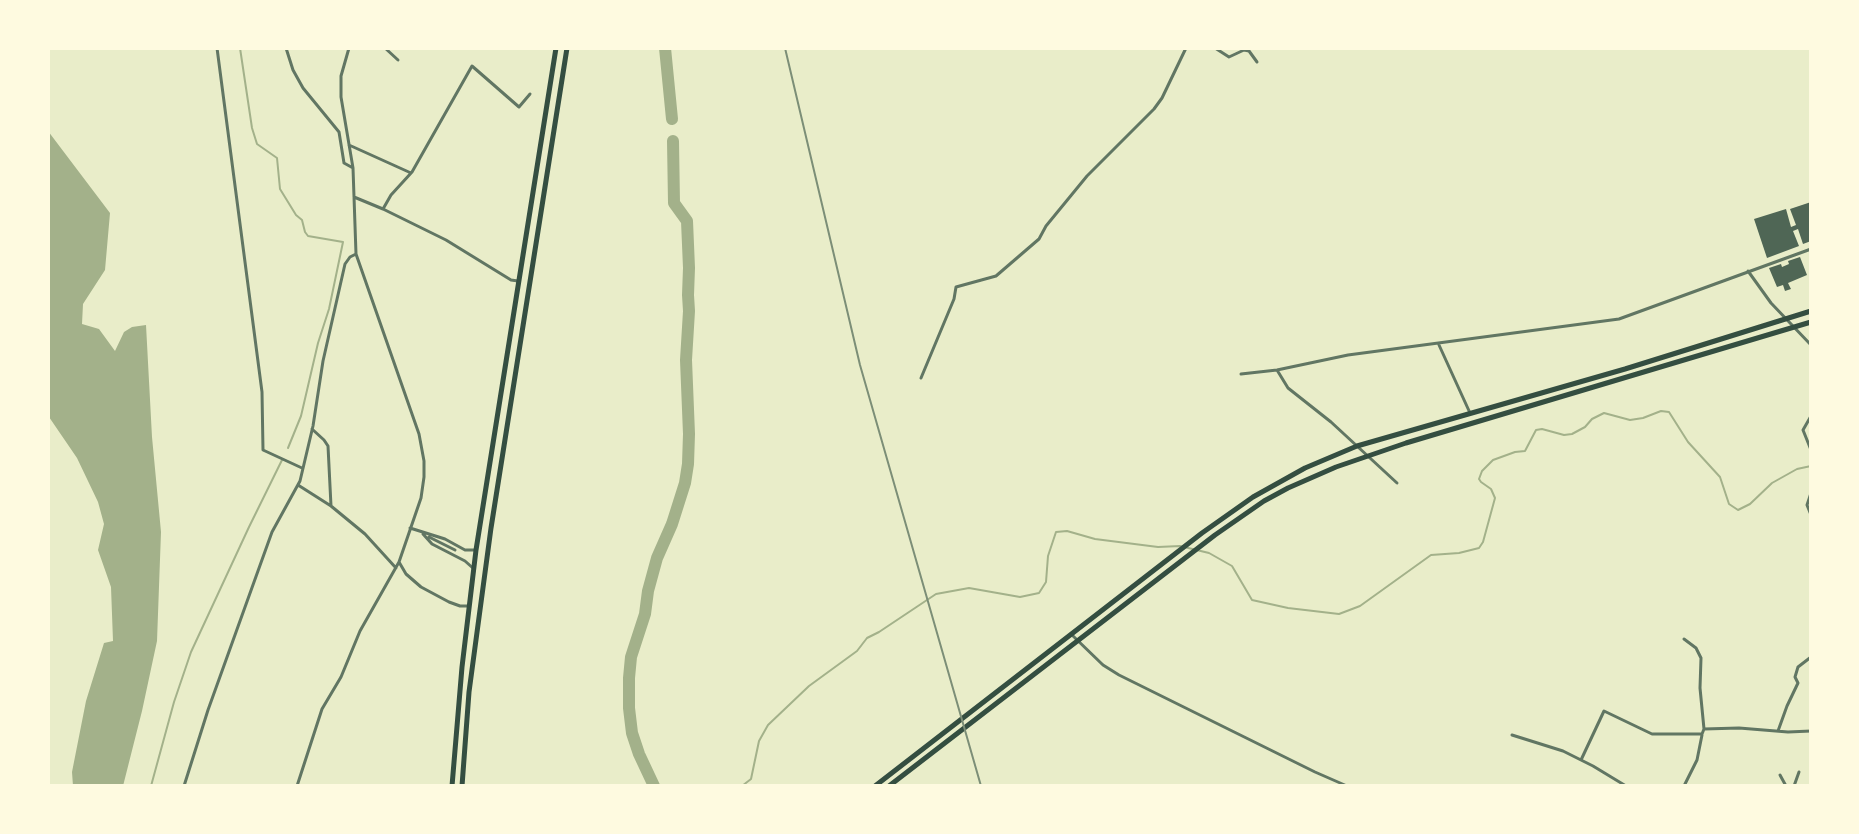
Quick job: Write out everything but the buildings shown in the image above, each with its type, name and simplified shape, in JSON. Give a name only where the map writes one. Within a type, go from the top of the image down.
[{"type":"main road","points":[[452,786],[476,550],[556,48]]},
{"type":"main road","points":[[462,786],[472,670],[491,528],[567,48]]},
{"type":"main road","points":[[875,786],[1231,512],[1284,478],[1357,446],[1624,369],[1811,311]]},
{"type":"main road","points":[[890,786],[1243,515],[1264,501],[1311,477],[1369,455],[1811,322]]},
{"type":"street","points":[[217,48],[261,383],[263,450],[303,468]]},
{"type":"street","points":[[286,48],[289,60],[303,88],[339,132],[344,163],[353,168]]},
{"type":"street","points":[[297,786],[322,709],[341,677],[360,632],[399,562],[423,488],[424,461],[421,444],[407,396],[356,254],[353,168],[341,97],[341,76],[349,48]]},
{"type":"street","points":[[385,48],[398,60]]},
{"type":"street","points":[[921,378],[954,299],[956,287],[996,276],[1039,239],[1046,226],[1087,176],[1154,109],[1162,98],[1186,48]]},
{"type":"street","points":[[1215,48],[1229,57],[1244,50],[1249,51],[1257,62]]},
{"type":"street","points":[[383,209],[391,195],[411,173],[472,66],[519,107],[530,94]]},
{"type":"street","points":[[349,145],[411,173]]},
{"type":"street","points":[[353,197],[383,209],[462,249],[511,280],[520,281]]},
{"type":"street","points":[[1240,374],[1278,370],[1334,357],[1619,319],[1811,249]]},
{"type":"street","points":[[184,786],[208,710],[272,532],[298,485],[312,429],[323,361],[345,264],[350,257],[356,254]]},
{"type":"street","points":[[1748,271],[1771,303],[1811,345]]},
{"type":"street","points":[[1439,344],[1470,414]]},
{"type":"street","points":[[1278,370],[1288,388],[1332,422],[1397,483]]},
{"type":"street","points":[[1811,416],[1803,430],[1811,450]]},
{"type":"street","points":[[312,429],[328,446],[331,506]]},
{"type":"street","points":[[298,485],[331,506],[366,534],[396,568]]},
{"type":"street","points":[[1811,493],[1808,507],[1811,515]]},
{"type":"street","points":[[410,528],[455,550]]},
{"type":"street","points":[[422,533],[445,539],[465,550],[476,550]]},
{"type":"street","points":[[422,533],[432,544],[465,561],[474,569]]},
{"type":"street","points":[[399,562],[406,574],[421,588],[449,602],[469,606]]},
{"type":"street","points":[[1072,635],[1103,665],[1119,675],[1347,786]]},
{"type":"street","points":[[1684,639],[1696,648],[1701,658],[1700,688],[1704,729],[1697,760],[1684,786]]},
{"type":"street","points":[[1778,731],[1798,683],[1795,677],[1798,667],[1811,657]]},
{"type":"street","points":[[1581,760],[1604,711],[1652,734],[1702,734]]},
{"type":"street","points":[[1704,729],[1811,731]]},
{"type":"street","points":[[1512,735],[1563,751],[1626,786]]},
{"type":"street","points":[[1794,786],[1799,772]]},
{"type":"street","points":[[1780,775],[1786,786]]},
{"type":"shaded area","points":[[48,131],[110,213],[105,270],[83,304],[82,324],[99,329],[115,351],[124,332],[132,327],[146,325],[152,437],[161,532],[157,641],[123,786],[73,786],[72,772],[86,701],[104,643],[113,641],[111,587],[98,550],[104,524],[98,502],[77,458],[49,417]]},
{"type":"waterway","points":[[240,48],[252,128],[257,144],[277,158],[280,189],[296,215],[302,220],[308,236],[343,242],[329,309],[318,343],[301,416],[288,448]]},
{"type":"waterway","points":[[665,48],[672,119]]},
{"type":"waterway","points":[[654,786],[632,733],[629,678],[631,657],[645,614],[648,591],[657,558],[672,524],[685,483],[688,464],[686,360],[689,268],[687,221],[674,203],[673,141]]},
{"type":"waterway","points":[[742,786],[751,779],[759,741],[768,725],[809,686],[857,651],[867,638],[936,594],[969,588],[1020,597],[1039,593],[1046,582],[1048,556],[1056,532],[1067,531],[1095,539],[1158,547],[1180,546],[1209,553],[1232,566],[1252,600],[1288,608],[1339,614],[1360,606],[1431,555],[1459,553],[1479,548],[1483,542],[1495,498],[1491,489],[1479,479],[1482,471],[1493,460],[1525,451],[1536,430],[1542,429],[1564,435],[1572,434],[1604,413],[1630,420],[1661,411],[1669,412],[1688,442],[1720,477],[1729,504],[1738,510],[1750,504],[1772,483],[1797,469],[1811,466]]},
{"type":"waterway","points":[[151,786],[174,702],[191,652],[282,460]]},
{"type":"railway","points":[[785,48],[860,365],[981,786]]}]
